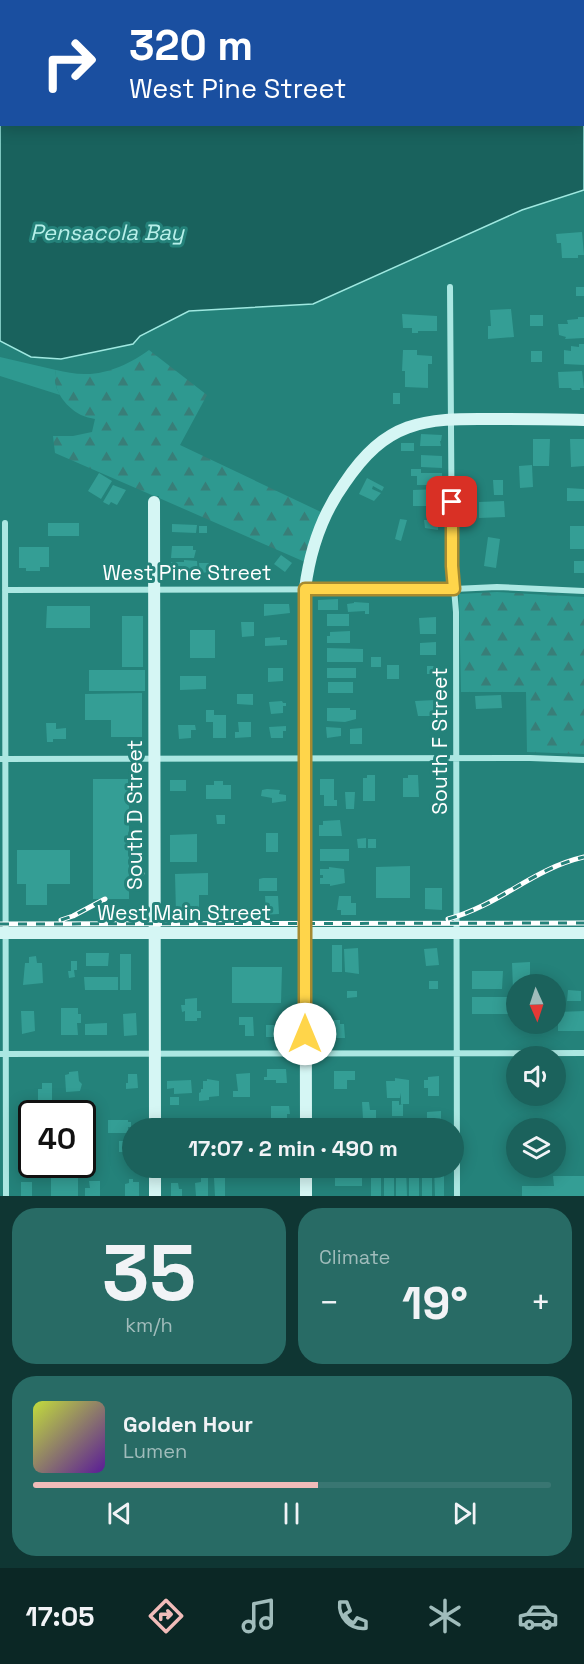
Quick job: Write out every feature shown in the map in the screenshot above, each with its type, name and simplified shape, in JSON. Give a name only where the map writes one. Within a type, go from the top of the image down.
[{"type":"street","name":"South F Street","points":[[450,286],[456,759],[457,1196]]},
{"type":"street","points":[[306,1118],[305,589],[312,549],[319,528],[331,502],[357,464],[381,441],[396,432],[427,421],[452,418],[584,420]]},
{"type":"street","name":"South D Street","points":[[154,502],[155,1118]]},
{"type":"street","points":[[5,523],[3,1054],[6,1196]]},
{"type":"street","name":"West Pine Street","points":[[5,590],[497,587],[584,591]]},
{"type":"street","points":[[3,759],[530,758],[584,760]]},
{"type":"street","name":"West Main Street","points":[[3,933],[584,933]]},
{"type":"street","points":[[3,1054],[584,1053]]},
{"type":"street","points":[[155,1178],[155,1196]]},
{"type":"street","points":[[306,1178],[306,1196]]},
{"type":"green space","points":[[149,350],[207,395],[180,445],[321,512],[305,562],[159,498],[159,496],[154,496],[55,453],[53,436],[73,436],[92,432],[95,419],[75,412],[65,402],[57,390],[56,370],[92,374],[127,364]]},
{"type":"green space","points":[[0,357],[56,370],[55,383],[60,395],[0,376]]},
{"type":"green space","points":[[497,592],[584,597],[584,754],[527,752],[526,692],[461,692],[459,594]]},
{"type":"water","name":"Pensacola Bay","points":[[0,126],[584,126],[584,190],[522,210],[313,304],[189,311],[140,336],[133,344],[61,359],[31,357],[0,341]]},
{"type":"building","points":[[582,232],[584,255],[578,255],[578,258],[562,258],[561,243],[557,243],[556,234]]},
{"type":"building","points":[[576,287],[584,287],[584,296],[576,296]]},
{"type":"building","points":[[511,309],[514,337],[488,339],[488,326],[491,326],[490,310]]},
{"type":"building","points":[[402,314],[437,316],[437,331],[412,333],[412,328],[403,328]]},
{"type":"building","points":[[530,315],[543,315],[543,326],[530,326]]},
{"type":"building","points":[[578,317],[584,317],[584,338],[565,339],[566,337],[559,335],[558,324],[568,324],[567,320],[578,319]]},
{"type":"building","points":[[579,344],[584,344],[584,365],[564,364],[564,350],[571,351],[571,346],[579,347]]},
{"type":"building","points":[[403,350],[417,350],[417,355],[432,356],[432,364],[428,364],[428,388],[405,387],[405,371],[402,371]]},
{"type":"building","points":[[531,351],[542,351],[542,362],[531,362]]},
{"type":"building","points":[[582,371],[584,388],[572,390],[571,388],[559,388],[558,372]]},
{"type":"building","points":[[393,393],[400,393],[400,404],[393,404]]},
{"type":"building","points":[[421,434],[442,435],[441,446],[420,446]]},
{"type":"building","points":[[533,439],[550,439],[549,466],[533,466]]},
{"type":"building","points":[[570,439],[584,439],[584,466],[571,467]]},
{"type":"building","points":[[401,443],[414,443],[414,451],[401,451]]},
{"type":"building","points":[[421,455],[442,456],[442,468],[421,467]]},
{"type":"building","points":[[532,465],[533,487],[520,488],[519,466]]},
{"type":"building","points":[[411,469],[421,469],[421,473],[442,473],[442,485],[417,485],[417,476],[411,476]]},
{"type":"building","points":[[99,473],[112,481],[101,499],[88,491]]},
{"type":"building","points":[[367,478],[384,487],[382,491],[373,486],[372,489],[381,493],[374,501],[359,494]]},
{"type":"building","points":[[493,480],[503,480],[503,495],[494,495]]},
{"type":"building","points":[[113,485],[126,490],[117,505],[111,502],[109,505],[103,502]]},
{"type":"building","points":[[567,488],[584,489],[584,501],[567,501]]},
{"type":"building","points":[[439,489],[439,506],[413,506],[413,490]]},
{"type":"building","points":[[504,501],[505,517],[479,518],[479,502]]},
{"type":"building","points":[[400,519],[407,520],[401,541],[395,539]]},
{"type":"building","points":[[424,520],[441,520],[441,527],[438,527],[438,530],[425,528]]},
{"type":"building","points":[[48,523],[79,523],[79,536],[48,536]]},
{"type":"building","points":[[172,524],[197,525],[196,533],[172,532]]},
{"type":"building","points":[[199,526],[207,526],[207,533],[199,533]]},
{"type":"building","points":[[570,526],[584,526],[584,549],[570,549]]},
{"type":"building","points":[[488,537],[500,539],[496,568],[484,566]]},
{"type":"building","points":[[172,546],[193,546],[193,550],[196,550],[194,558],[171,558]]},
{"type":"building","points":[[19,547],[49,547],[49,567],[40,567],[40,571],[26,571],[26,568],[19,568]]},
{"type":"building","points":[[281,555],[292,563],[285,572],[274,564]]},
{"type":"building","points":[[184,560],[197,561],[198,575],[174,576],[174,572],[171,572],[171,562],[184,562]]},
{"type":"building","points":[[574,561],[584,561],[584,573],[574,573]]},
{"type":"building","points":[[199,563],[210,563],[210,572],[200,573]]},
{"type":"building","points":[[338,599],[338,610],[318,610],[318,600]]},
{"type":"building","points":[[369,603],[369,614],[365,614],[365,611],[348,612],[347,604]]},
{"type":"building","points":[[264,604],[289,604],[290,613],[264,616]]},
{"type":"building","points":[[47,606],[90,606],[90,628],[46,628]]},
{"type":"building","points":[[327,614],[349,614],[349,626],[327,626]]},
{"type":"building","points":[[122,616],[143,616],[143,667],[122,667]]},
{"type":"building","points":[[436,617],[436,634],[420,634],[419,618]]},
{"type":"building","points":[[241,622],[254,622],[254,636],[242,637]]},
{"type":"building","points":[[190,630],[215,630],[215,658],[190,658]]},
{"type":"building","points":[[350,631],[350,643],[327,643],[327,636],[330,636],[330,632]]},
{"type":"building","points":[[280,637],[280,640],[287,640],[287,645],[265,646],[265,638]]},
{"type":"building","points":[[436,642],[436,655],[420,655],[420,643]]},
{"type":"building","points":[[327,648],[363,649],[363,662],[327,662]]},
{"type":"building","points":[[371,657],[381,657],[381,667],[371,667]]},
{"type":"building","points":[[387,665],[399,665],[399,679],[387,679]]},
{"type":"building","points":[[427,666],[438,666],[438,674],[427,674]]},
{"type":"building","points":[[268,668],[283,668],[283,681],[268,682]]},
{"type":"building","points":[[327,668],[356,668],[356,678],[327,678]]},
{"type":"building","points":[[89,670],[145,670],[145,691],[89,691]]},
{"type":"building","points":[[180,676],[206,676],[206,689],[180,690]]},
{"type":"building","points":[[328,682],[353,682],[353,693],[328,693]]},
{"type":"building","points":[[142,693],[142,737],[111,737],[111,720],[85,720],[85,694]]},
{"type":"building","points":[[237,694],[253,694],[253,705],[237,704]]},
{"type":"building","points":[[501,695],[502,708],[476,709],[475,696]]},
{"type":"building","points":[[435,700],[436,716],[418,716],[415,701]]},
{"type":"building","points":[[269,702],[286,703],[286,706],[283,706],[283,713],[271,714]]},
{"type":"building","points":[[327,708],[356,710],[356,719],[345,722],[327,721]]},
{"type":"building","points":[[206,710],[214,710],[214,715],[226,715],[226,738],[213,738],[213,722],[206,722]]},
{"type":"building","points":[[238,722],[251,722],[251,737],[235,738],[235,732],[239,732]]},
{"type":"building","points":[[46,723],[56,723],[56,729],[66,728],[66,739],[53,739],[53,742],[47,742]]},
{"type":"building","points":[[178,725],[195,725],[196,730],[191,730],[191,738],[179,739]]},
{"type":"building","points":[[286,726],[283,738],[271,738],[269,727]]},
{"type":"building","points":[[326,727],[341,728],[341,736],[327,738]]},
{"type":"building","points":[[362,728],[362,744],[350,744],[350,729]]},
{"type":"building","points":[[367,775],[375,775],[375,801],[363,801],[363,778],[367,778]]},
{"type":"building","points":[[408,775],[418,775],[419,797],[403,797],[403,778],[408,778]]},
{"type":"building","points":[[93,779],[129,779],[129,899],[93,899]]},
{"type":"building","points":[[320,779],[334,779],[334,800],[337,800],[337,806],[324,806],[324,795],[320,795]]},
{"type":"building","points":[[170,780],[186,780],[186,791],[170,791]]},
{"type":"building","points":[[214,781],[223,781],[223,785],[231,785],[231,799],[206,799],[206,785],[214,785]]},
{"type":"building","points":[[262,790],[280,790],[279,794],[286,795],[286,801],[272,803],[272,798],[261,796]]},
{"type":"building","points":[[345,792],[355,792],[354,809],[346,809]]},
{"type":"building","points":[[216,815],[225,815],[225,824],[217,824]]},
{"type":"building","points":[[340,820],[342,836],[319,836],[319,825],[323,825],[323,821]]},
{"type":"building","points":[[266,833],[278,833],[278,852],[266,852]]},
{"type":"building","points":[[197,834],[197,862],[170,862],[170,835]]},
{"type":"building","points":[[366,838],[366,848],[358,848],[357,839]]},
{"type":"building","points":[[368,839],[376,839],[376,848],[368,848]]},
{"type":"building","points":[[320,849],[349,849],[349,861],[320,861]]},
{"type":"building","points":[[17,850],[70,850],[70,884],[47,884],[47,905],[26,905],[26,884],[17,884]]},
{"type":"building","points":[[410,866],[410,898],[376,898],[376,867]]},
{"type":"building","points":[[329,867],[344,869],[345,883],[330,886],[330,884],[320,884],[320,878],[323,878],[323,875],[320,875],[320,869],[329,869]]},
{"type":"building","points":[[208,873],[208,895],[199,895],[199,913],[176,913],[175,874]]},
{"type":"building","points":[[277,878],[277,891],[259,891],[259,879]]},
{"type":"building","points":[[425,888],[442,888],[442,910],[425,909]]},
{"type":"building","points":[[265,896],[278,896],[279,914],[260,915],[259,912],[266,911]]},
{"type":"building","points":[[339,896],[351,896],[351,903],[356,903],[356,915],[341,915],[341,910],[337,910]]},
{"type":"building","points":[[332,945],[342,945],[342,972],[332,972]]},
{"type":"building","points":[[358,948],[359,974],[345,972],[344,949]]},
{"type":"building","points":[[437,948],[439,965],[426,966],[424,949]]},
{"type":"building","points":[[86,953],[109,953],[108,966],[86,966]]},
{"type":"building","points":[[120,954],[131,954],[131,990],[120,990]]},
{"type":"building","points":[[36,956],[37,963],[42,963],[43,983],[23,985],[25,963],[29,963],[29,957]]},
{"type":"building","points":[[71,961],[77,961],[77,970],[74,970],[75,977],[69,978],[68,971],[71,971]]},
{"type":"building","points":[[530,962],[530,974],[512,974],[512,963]]},
{"type":"building","points":[[232,967],[282,967],[281,1003],[232,1003]]},
{"type":"building","points":[[472,971],[503,971],[502,989],[472,989]]},
{"type":"building","points":[[84,977],[118,977],[118,990],[85,990]]},
{"type":"building","points":[[429,981],[438,981],[438,989],[429,989]]},
{"type":"building","points":[[568,990],[581,991],[581,1001],[567,1001]]},
{"type":"building","points":[[347,991],[357,991],[357,997],[347,998]]},
{"type":"building","points":[[472,997],[506,997],[506,1014],[472,1014]]},
{"type":"building","points":[[197,998],[197,1011],[201,1011],[201,1018],[197,1018],[197,1021],[185,1021],[185,1011],[182,1012],[181,1005],[185,1005],[185,999]]},
{"type":"building","points":[[61,1008],[78,1008],[81,1023],[77,1023],[78,1035],[61,1035]]},
{"type":"building","points":[[21,1011],[34,1011],[35,1031],[22,1034]]},
{"type":"building","points":[[584,1011],[584,1031],[566,1031],[566,1012]]},
{"type":"building","points":[[136,1013],[137,1035],[124,1036],[123,1014]]},
{"type":"building","points":[[239,1017],[253,1017],[254,1036],[245,1036],[245,1025],[239,1025]]},
{"type":"building","points":[[318,1019],[324,1019],[326,1027],[329,1027],[330,1038],[319,1039]]},
{"type":"building","points":[[334,1020],[340,1020],[340,1024],[344,1024],[345,1038],[334,1038]]},
{"type":"building","points":[[107,1023],[107,1035],[85,1035],[85,1024]]},
{"type":"building","points":[[266,1025],[278,1025],[278,1037],[266,1037]]},
{"type":"building","points":[[267,1069],[286,1069],[287,1083],[264,1080],[264,1077],[267,1077]]},
{"type":"building","points":[[78,1071],[79,1081],[82,1084],[80,1091],[66,1092],[65,1075]]},
{"type":"building","points":[[334,1071],[355,1071],[355,1080],[347,1080],[347,1089],[334,1089]]},
{"type":"building","points":[[250,1073],[250,1097],[233,1097],[233,1091],[238,1091],[236,1074]]},
{"type":"building","points":[[128,1074],[137,1074],[138,1088],[126,1089]]},
{"type":"building","points":[[439,1076],[439,1096],[428,1096],[428,1088],[424,1088],[424,1080],[428,1080],[428,1077]]},
{"type":"building","points":[[395,1078],[409,1080],[409,1104],[401,1104],[401,1093],[400,1098],[387,1098],[386,1081],[395,1081]]},
{"type":"building","points":[[207,1079],[219,1081],[219,1096],[199,1101],[203,1081]]},
{"type":"building","points":[[191,1080],[192,1093],[174,1094],[174,1088],[167,1089],[167,1081]]},
{"type":"building","points":[[42,1083],[52,1083],[52,1100],[38,1100],[38,1089],[42,1089]]},
{"type":"building","points":[[170,1097],[179,1097],[179,1105],[170,1105]]},
{"type":"building","points":[[392,1101],[399,1101],[399,1105],[403,1104],[403,1116],[392,1116]]},
{"type":"building","points":[[362,1102],[369,1102],[370,1110],[376,1110],[376,1118],[363,1118]]},
{"type":"building","points":[[271,1106],[289,1106],[290,1114],[287,1114],[287,1118],[271,1118]]},
{"type":"building","points":[[441,1111],[441,1118],[427,1118],[427,1112]]},
{"type":"building","points":[[108,1120],[122,1120],[122,1133],[108,1133]]},
{"type":"building","points":[[119,1141],[122,1141],[122,1152],[119,1152]]},
{"type":"building","points":[[584,1176],[584,1196],[522,1196],[522,1186],[554,1186],[553,1178]]},
{"type":"building","points":[[51,1178],[78,1178],[78,1196],[51,1196]]},
{"type":"building","points":[[201,1178],[208,1178],[208,1196],[196,1196],[195,1183],[201,1182]]},
{"type":"building","points":[[214,1178],[225,1178],[225,1196],[215,1196]]},
{"type":"building","points":[[335,1178],[362,1178],[362,1186],[335,1186]]},
{"type":"building","points":[[371,1178],[381,1178],[381,1196],[371,1196]]},
{"type":"building","points":[[384,1178],[394,1178],[394,1196],[384,1196]]},
{"type":"building","points":[[396,1178],[406,1178],[407,1196],[396,1196]]},
{"type":"building","points":[[409,1178],[419,1178],[419,1196],[409,1196]]},
{"type":"building","points":[[422,1178],[432,1178],[432,1196],[422,1196]]},
{"type":"building","points":[[434,1178],[444,1178],[444,1196],[435,1196]]},
{"type":"building","points":[[129,1179],[139,1182],[139,1196],[125,1196],[125,1184],[129,1183]]},
{"type":"building","points":[[89,1181],[100,1181],[100,1196],[85,1196],[85,1188],[90,1188]]},
{"type":"building","points":[[21,1182],[32,1182],[32,1196],[21,1196]]},
{"type":"building","points":[[171,1183],[178,1183],[179,1189],[182,1189],[182,1196],[171,1196]]},
{"type":"railway","points":[[448,919],[484,905],[548,870],[584,857]]},
{"type":"railway","points":[[129,881],[142,873]]},
{"type":"railway","points":[[61,920],[105,899]]},
{"type":"railway","points":[[0,924],[584,923]]},
{"type":"route","points":[[305,1034],[305,589],[454,589],[452,502]]}]
